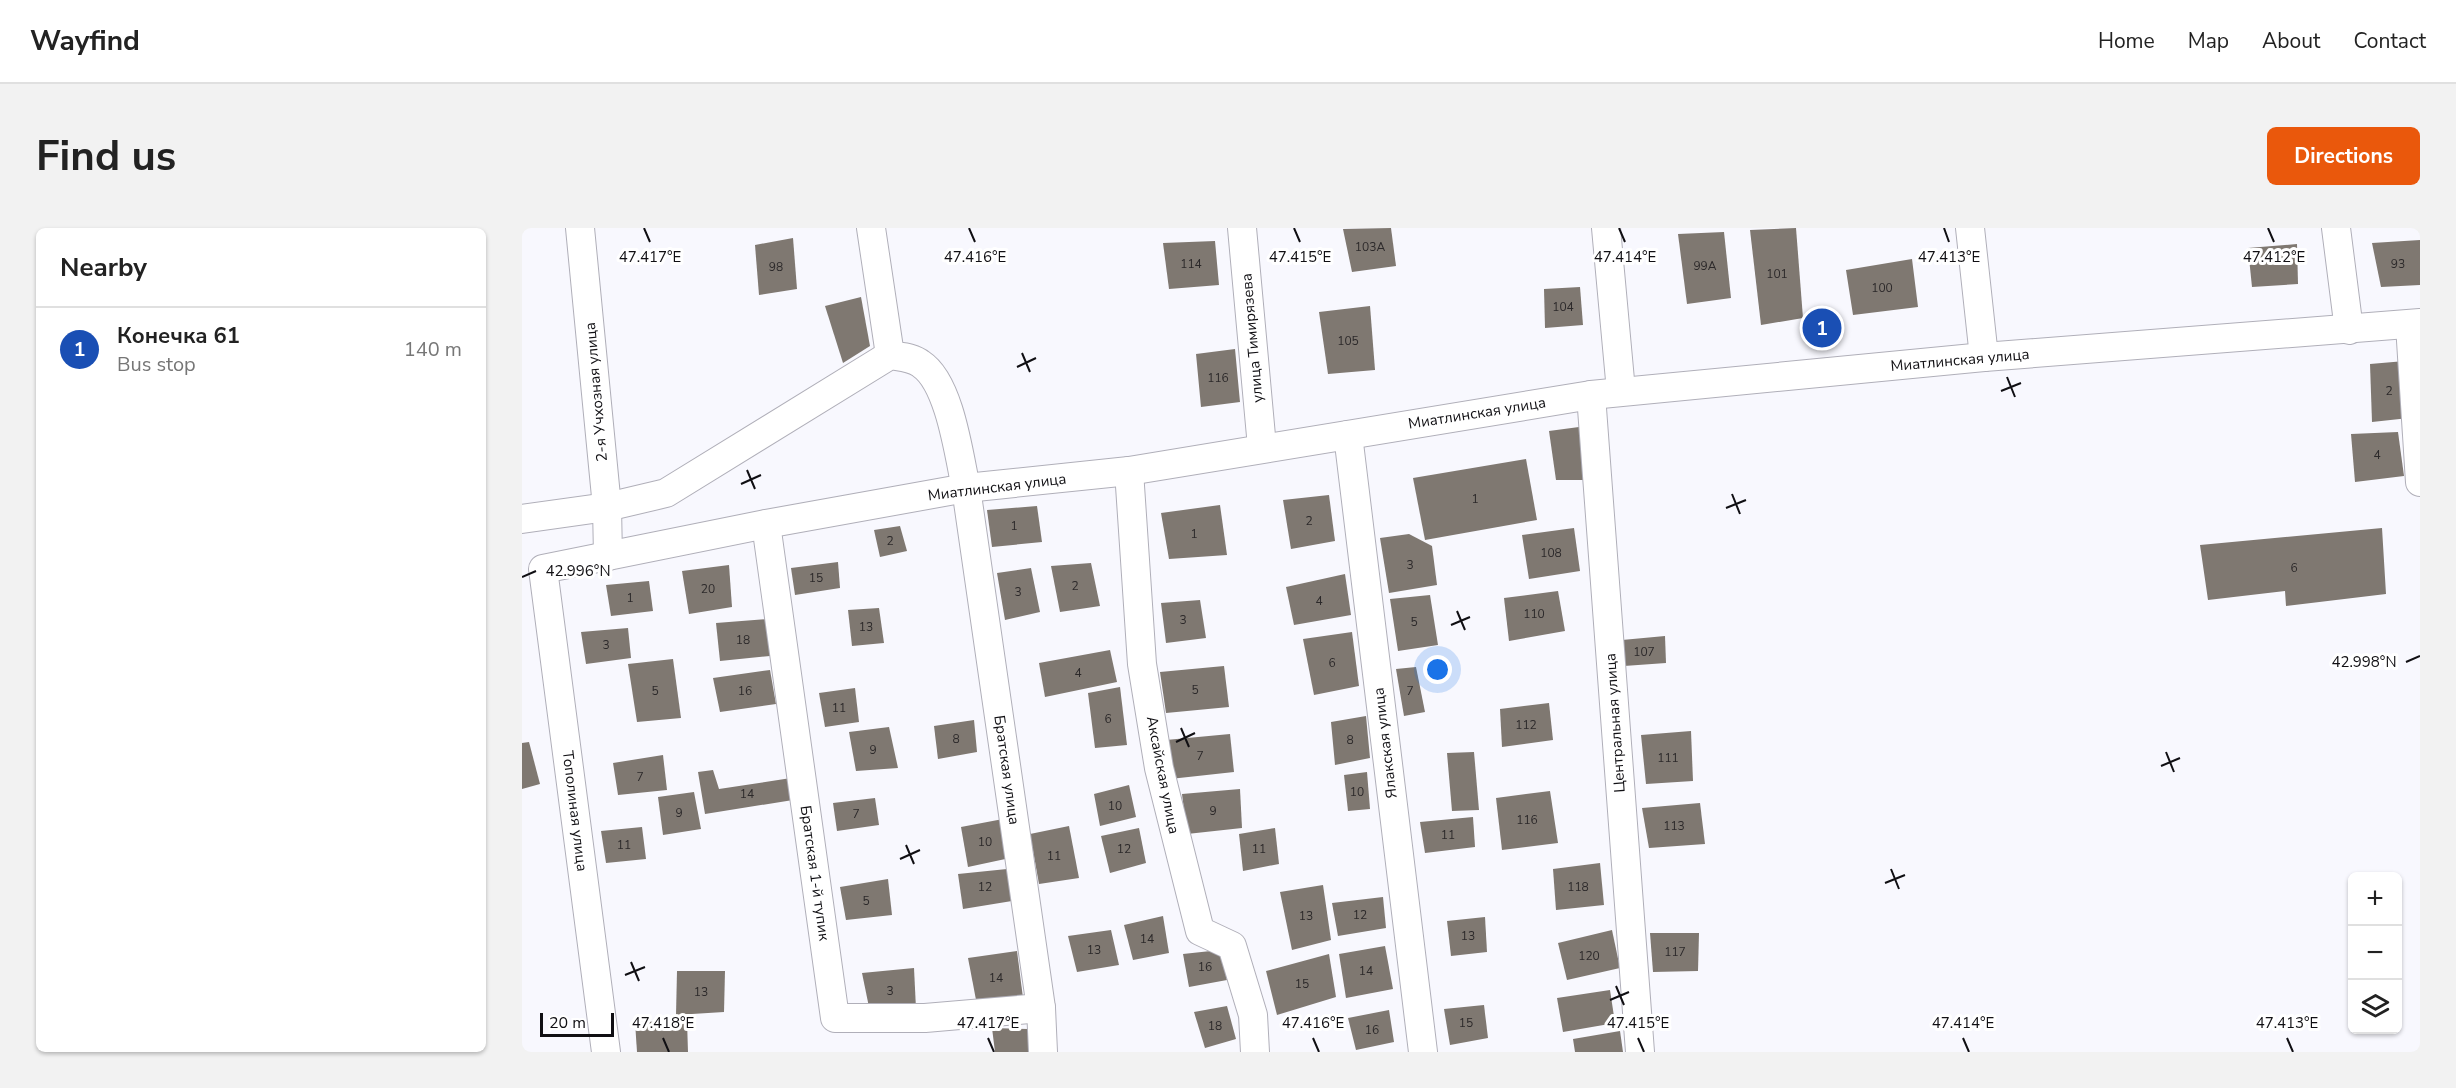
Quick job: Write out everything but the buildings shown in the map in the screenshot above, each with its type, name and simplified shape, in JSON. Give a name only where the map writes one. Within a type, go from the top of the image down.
[{"type":"street","name":"2-я Учхозная улица","points":[[580,228],[607,507],[608,556]]},
{"type":"street","points":[[522,519],[607,507],[666,493],[891,355],[872,228]]},
{"type":"street","name":"улица Тимирязева","points":[[1242,228],[1262,447]]},
{"type":"street","points":[[1606,228],[1621,392]]},
{"type":"street","points":[[1970,228],[1984,357]]},
{"type":"street","points":[[2336,228],[2349,330]]},
{"type":"street","points":[[2415,324],[2420,482]]},
{"type":"street","name":"Миатлинская улица","points":[[543,569],[766,524],[966,489],[1129,471],[1262,447],[1591,395],[1984,357],[2415,324]]},
{"type":"street","name":"Братская улица","points":[[891,355],[910,358],[930,372],[948,407],[966,489],[1041,1008],[1043,1052]]},
{"type":"street","name":"Центральная улица","points":[[1591,395],[1640,1052]]},
{"type":"street","name":"Ялакская улица","points":[[1347,435],[1423,1052]]},
{"type":"street","name":"Аксайская улица","points":[[1129,471],[1142,664],[1159,768],[1200,931],[1232,946],[1253,1015],[1255,1052]]},
{"type":"street","name":"Братская 1-й тупик","points":[[766,524],[835,1018],[925,1018],[1041,1008]]},
{"type":"street","name":"Тополиная улица","points":[[543,569],[606,1052]]},
{"type":"place","name":"Конечка 61","points":[[1822,328]]}]
